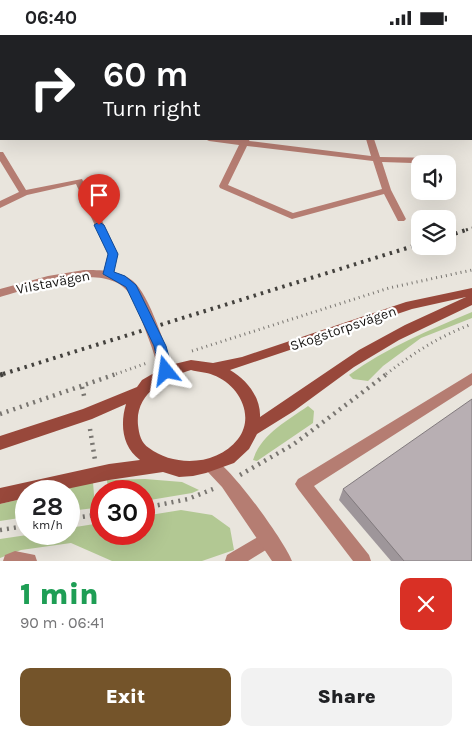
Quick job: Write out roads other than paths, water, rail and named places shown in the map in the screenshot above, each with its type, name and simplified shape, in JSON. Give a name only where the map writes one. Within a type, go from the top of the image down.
[{"type":"main road","name":"Skogstorpsvägen","points":[[216,368],[243,362],[410,305],[472,292]]},
{"type":"main road","name":"Skogstorpsvägen","points":[[250,430],[273,418],[350,363],[404,331],[472,301]]},
{"type":"main road","points":[[165,365],[191,365],[216,368],[231,376],[246,391],[253,409],[253,419],[244,443],[235,452],[212,465],[190,470],[164,465],[145,455],[132,438],[130,428],[130,411],[139,393],[165,365]]},
{"type":"main road","points":[[0,443],[87,414],[139,393]]},
{"type":"main road","points":[[0,496],[98,475],[164,465]]},
{"type":"street","name":"Vilstavägen","points":[[0,293],[86,273],[108,274],[122,279],[131,285],[160,346],[165,365]]},
{"type":"street","points":[[212,465],[228,481],[283,561]]},
{"type":"lane","points":[[228,140],[377,159],[411,160]]},
{"type":"lane","points":[[370,140],[387,190],[401,219]]},
{"type":"lane","points":[[246,141],[224,185],[292,216],[387,190]]},
{"type":"lane","points":[[0,154],[24,193]]},
{"type":"lane","points":[[0,205],[24,193],[79,181],[113,254],[108,274]]},
{"type":"lane","points":[[363,561],[303,484],[472,378]]},
{"type":"lane","points":[[233,561],[268,539]]},
{"type":"lane","points":[[11,561],[15,559],[30,561]]},
{"type":"railway","points":[[456,233],[472,228]]},
{"type":"railway","points":[[3,374],[411,247]]},
{"type":"railway","points":[[0,375],[7,373]]}]
